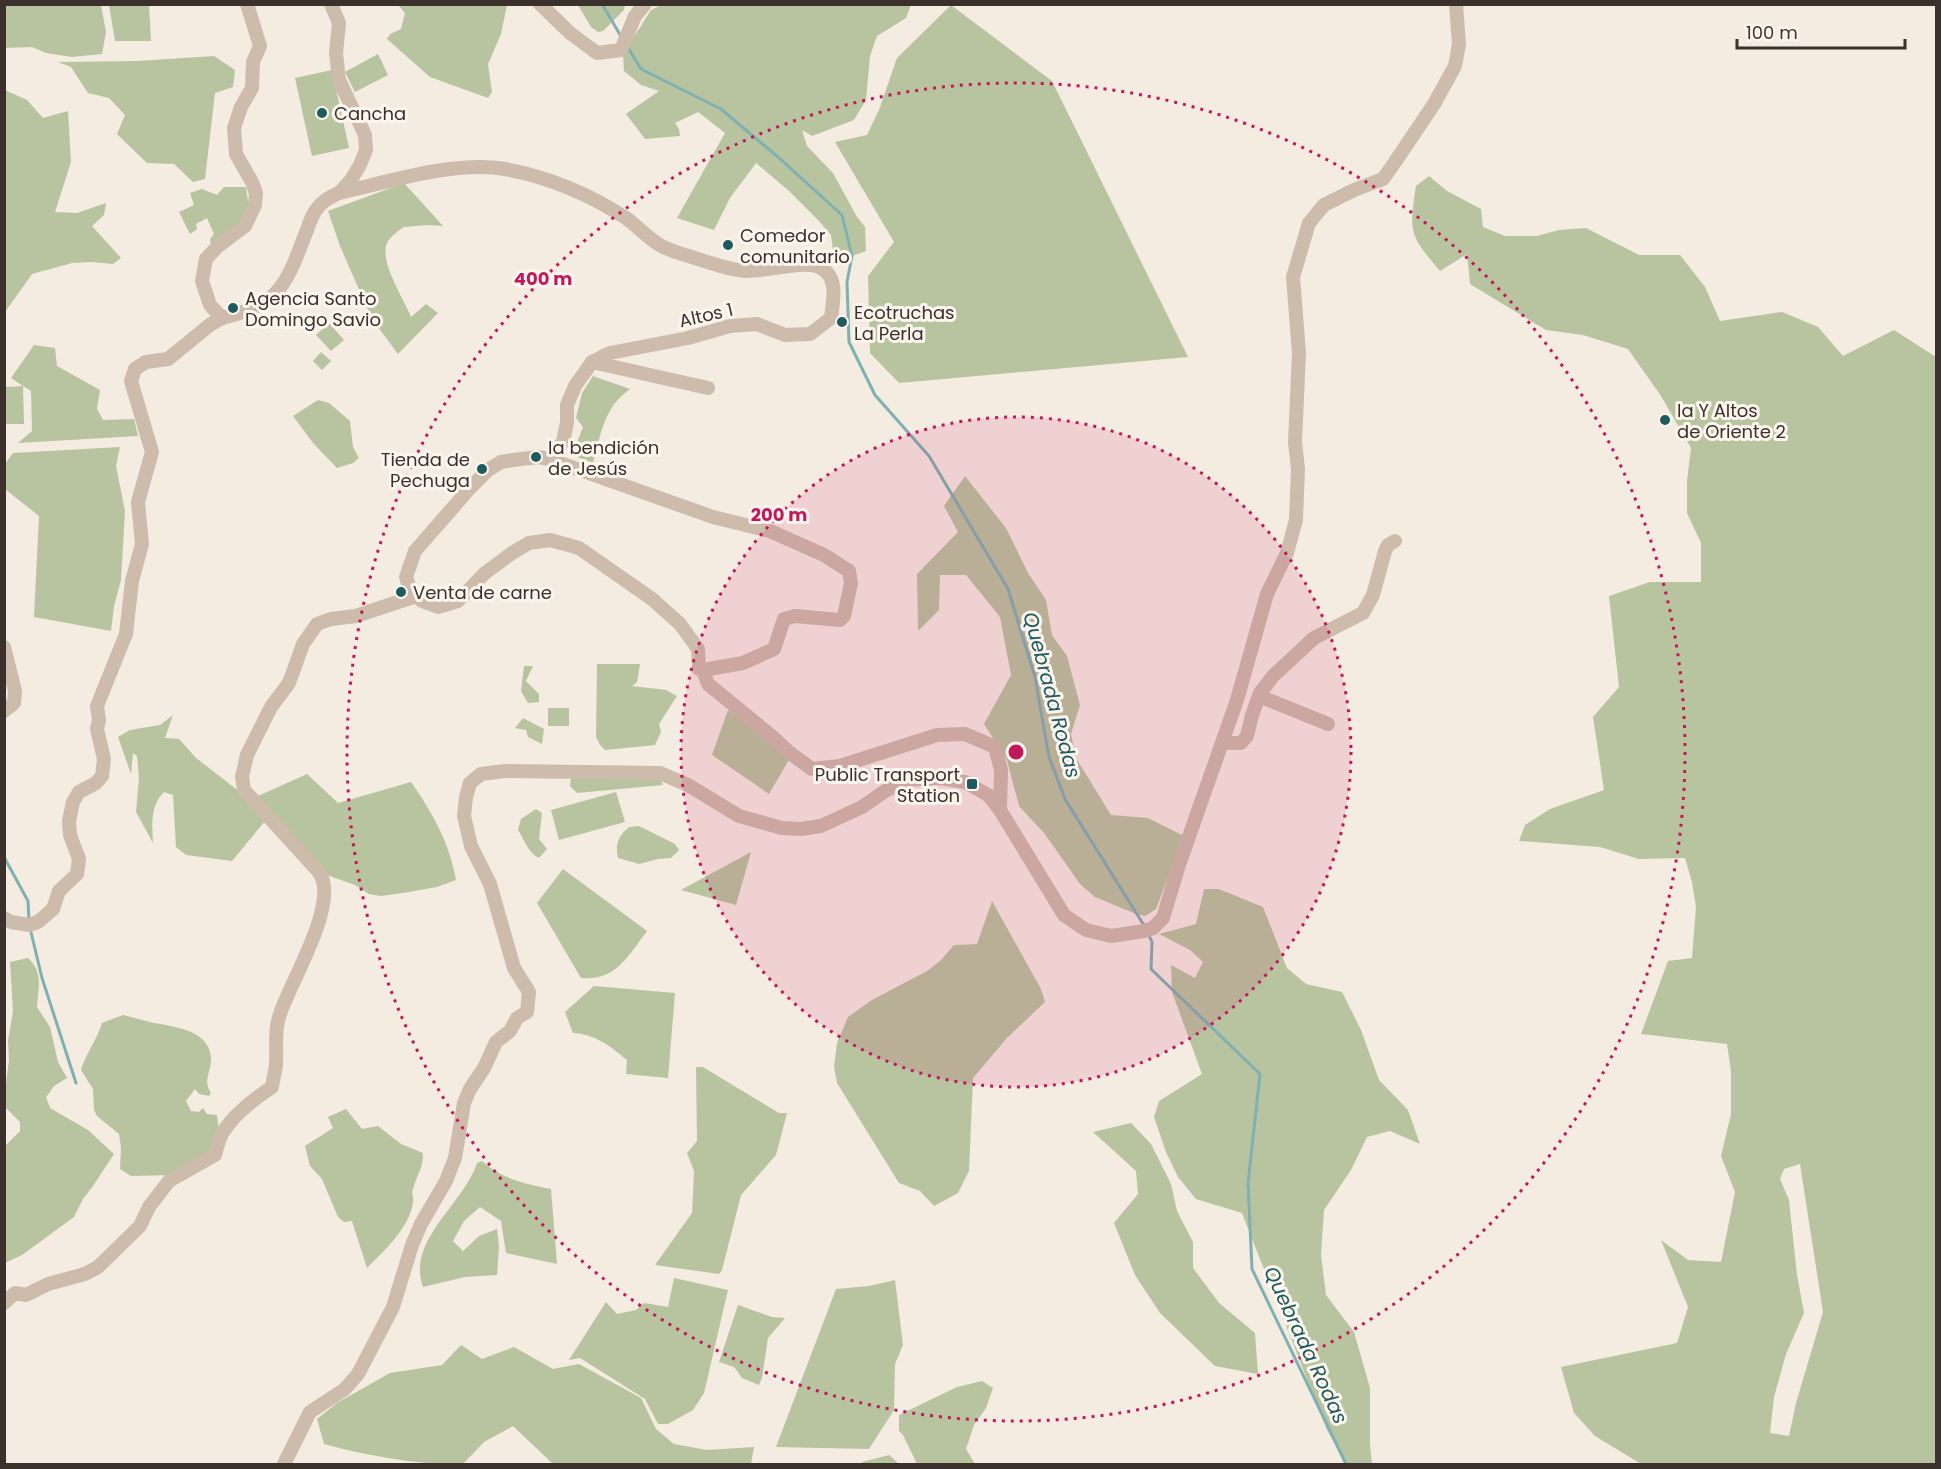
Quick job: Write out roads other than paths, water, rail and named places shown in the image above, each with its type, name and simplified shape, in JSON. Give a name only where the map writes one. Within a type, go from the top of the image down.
[{"type":"street","points":[[222,318],[210,305],[202,282],[206,260],[217,248],[245,226],[255,205],[256,193],[236,154],[234,128],[241,107],[252,88],[253,62],[260,46],[247,4]]},
{"type":"street","points":[[331,4],[339,23],[336,53],[339,80],[365,135],[366,150],[351,180],[339,193]]},
{"type":"street","points":[[540,4],[570,33],[597,53],[621,50],[635,16],[645,4]]},
{"type":"street","points":[[284,1464],[310,1412],[345,1389],[358,1374],[393,1307],[412,1245],[421,1224],[446,1181],[455,1158],[464,1103],[470,1089],[484,1068],[496,1042],[510,1031],[517,1018],[527,1012],[529,992],[514,968],[490,884],[471,846],[464,816],[470,783],[481,774],[493,771],[660,773],[688,785],[739,816],[782,828],[801,829],[821,826],[862,807],[885,790],[906,780],[939,778],[966,782],[988,795],[1000,810],[1064,915],[1086,930],[1111,936],[1148,929],[1163,918],[1179,865],[1237,700],[1267,594],[1287,553],[1296,520],[1298,468],[1295,442],[1300,375],[1293,277],[1309,223],[1324,205],[1383,179],[1434,104],[1455,66],[1459,44],[1456,4]]},
{"type":"street","name":"Altos 1","points":[[4,918],[11,922],[29,925],[38,922],[52,909],[59,891],[77,874],[79,859],[70,835],[69,821],[79,792],[96,783],[102,776],[104,759],[97,729],[99,720],[97,706],[126,634],[132,581],[142,544],[138,502],[152,452],[131,381],[135,369],[146,363],[168,358],[211,324],[246,311],[271,298],[283,282],[295,259],[313,215],[319,206],[339,193],[448,169],[504,169],[546,178],[582,193],[627,219],[659,245],[692,257],[744,271],[785,268],[801,264],[820,267],[828,273],[834,287],[831,318],[810,334],[785,335],[757,324],[730,326],[688,338],[610,353],[592,362]]},
{"type":"street","points":[[549,459],[563,442],[567,422],[567,405],[575,386],[592,362],[708,388]]},
{"type":"street","points":[[703,670],[743,663],[774,649],[784,619],[795,616],[840,620],[851,583],[849,571],[824,555],[770,531],[713,517],[538,457],[501,462],[488,470],[416,551],[406,577],[411,592],[430,605],[438,607],[458,602],[485,573],[529,543],[550,540],[579,548],[652,599],[680,624],[698,649],[699,669],[703,670],[708,684],[812,769],[840,766],[937,735],[965,735],[995,747],[1001,770],[1000,810]]},
{"type":"street","points":[[1223,743],[1241,743],[1247,736],[1259,696],[1273,676],[1314,638],[1363,613],[1373,596],[1385,551],[1388,545],[1395,541]]},
{"type":"street","points":[[4,1303],[15,1293],[26,1295],[48,1284],[85,1274],[98,1267],[140,1226],[149,1207],[164,1186],[215,1155],[221,1134],[231,1121],[258,1096],[272,1087],[276,1065],[276,1030],[280,1014],[308,951],[325,896],[323,877],[244,790],[242,777],[244,765],[271,707],[289,683],[303,644],[317,624],[331,619],[356,616],[416,596]]},
{"type":"street","points":[[4,647],[15,691],[14,703],[4,711]]},
{"type":"street","points":[[1259,696],[1328,724]]},
{"type":"waterway","name":"Quebrada Rodas","points":[[602,4],[622,38]]},
{"type":"waterway","name":"Quebrada Rodas","points":[[627,46],[641,69],[721,109],[842,215],[852,256],[847,282],[849,342],[875,395],[929,456],[1008,589],[1035,677],[1049,757],[1065,799],[1145,927]]},
{"type":"waterway","points":[[4,857],[28,901],[29,921]]},
{"type":"waterway","points":[[30,928],[42,978],[76,1083]]},
{"type":"waterway","name":"Quebrada Rodas","points":[[1148,933],[1152,942],[1151,969],[1260,1074],[1248,1183],[1252,1269],[1346,1464]]},
{"type":"place","name":"Cancha","points":[[322,113]]},
{"type":"place","name":"Comedor comunitario","points":[[728,245]]},
{"type":"place","name":"Agencia Santo Domingo Savio","points":[[233,308]]},
{"type":"place","name":"Ecotruchas La Perla","points":[[842,322]]},
{"type":"place","name":"la Y Altos de Oriente 2","points":[[1665,420]]},
{"type":"place","name":"la bendición de Jesús","points":[[536,457]]},
{"type":"place","name":"Tienda de Pechuga","points":[[482,469]]},
{"type":"place","name":"Venta de carne","points":[[401,592]]},
{"type":"place","name":"Public Transport Station","points":[[972,784]]}]
